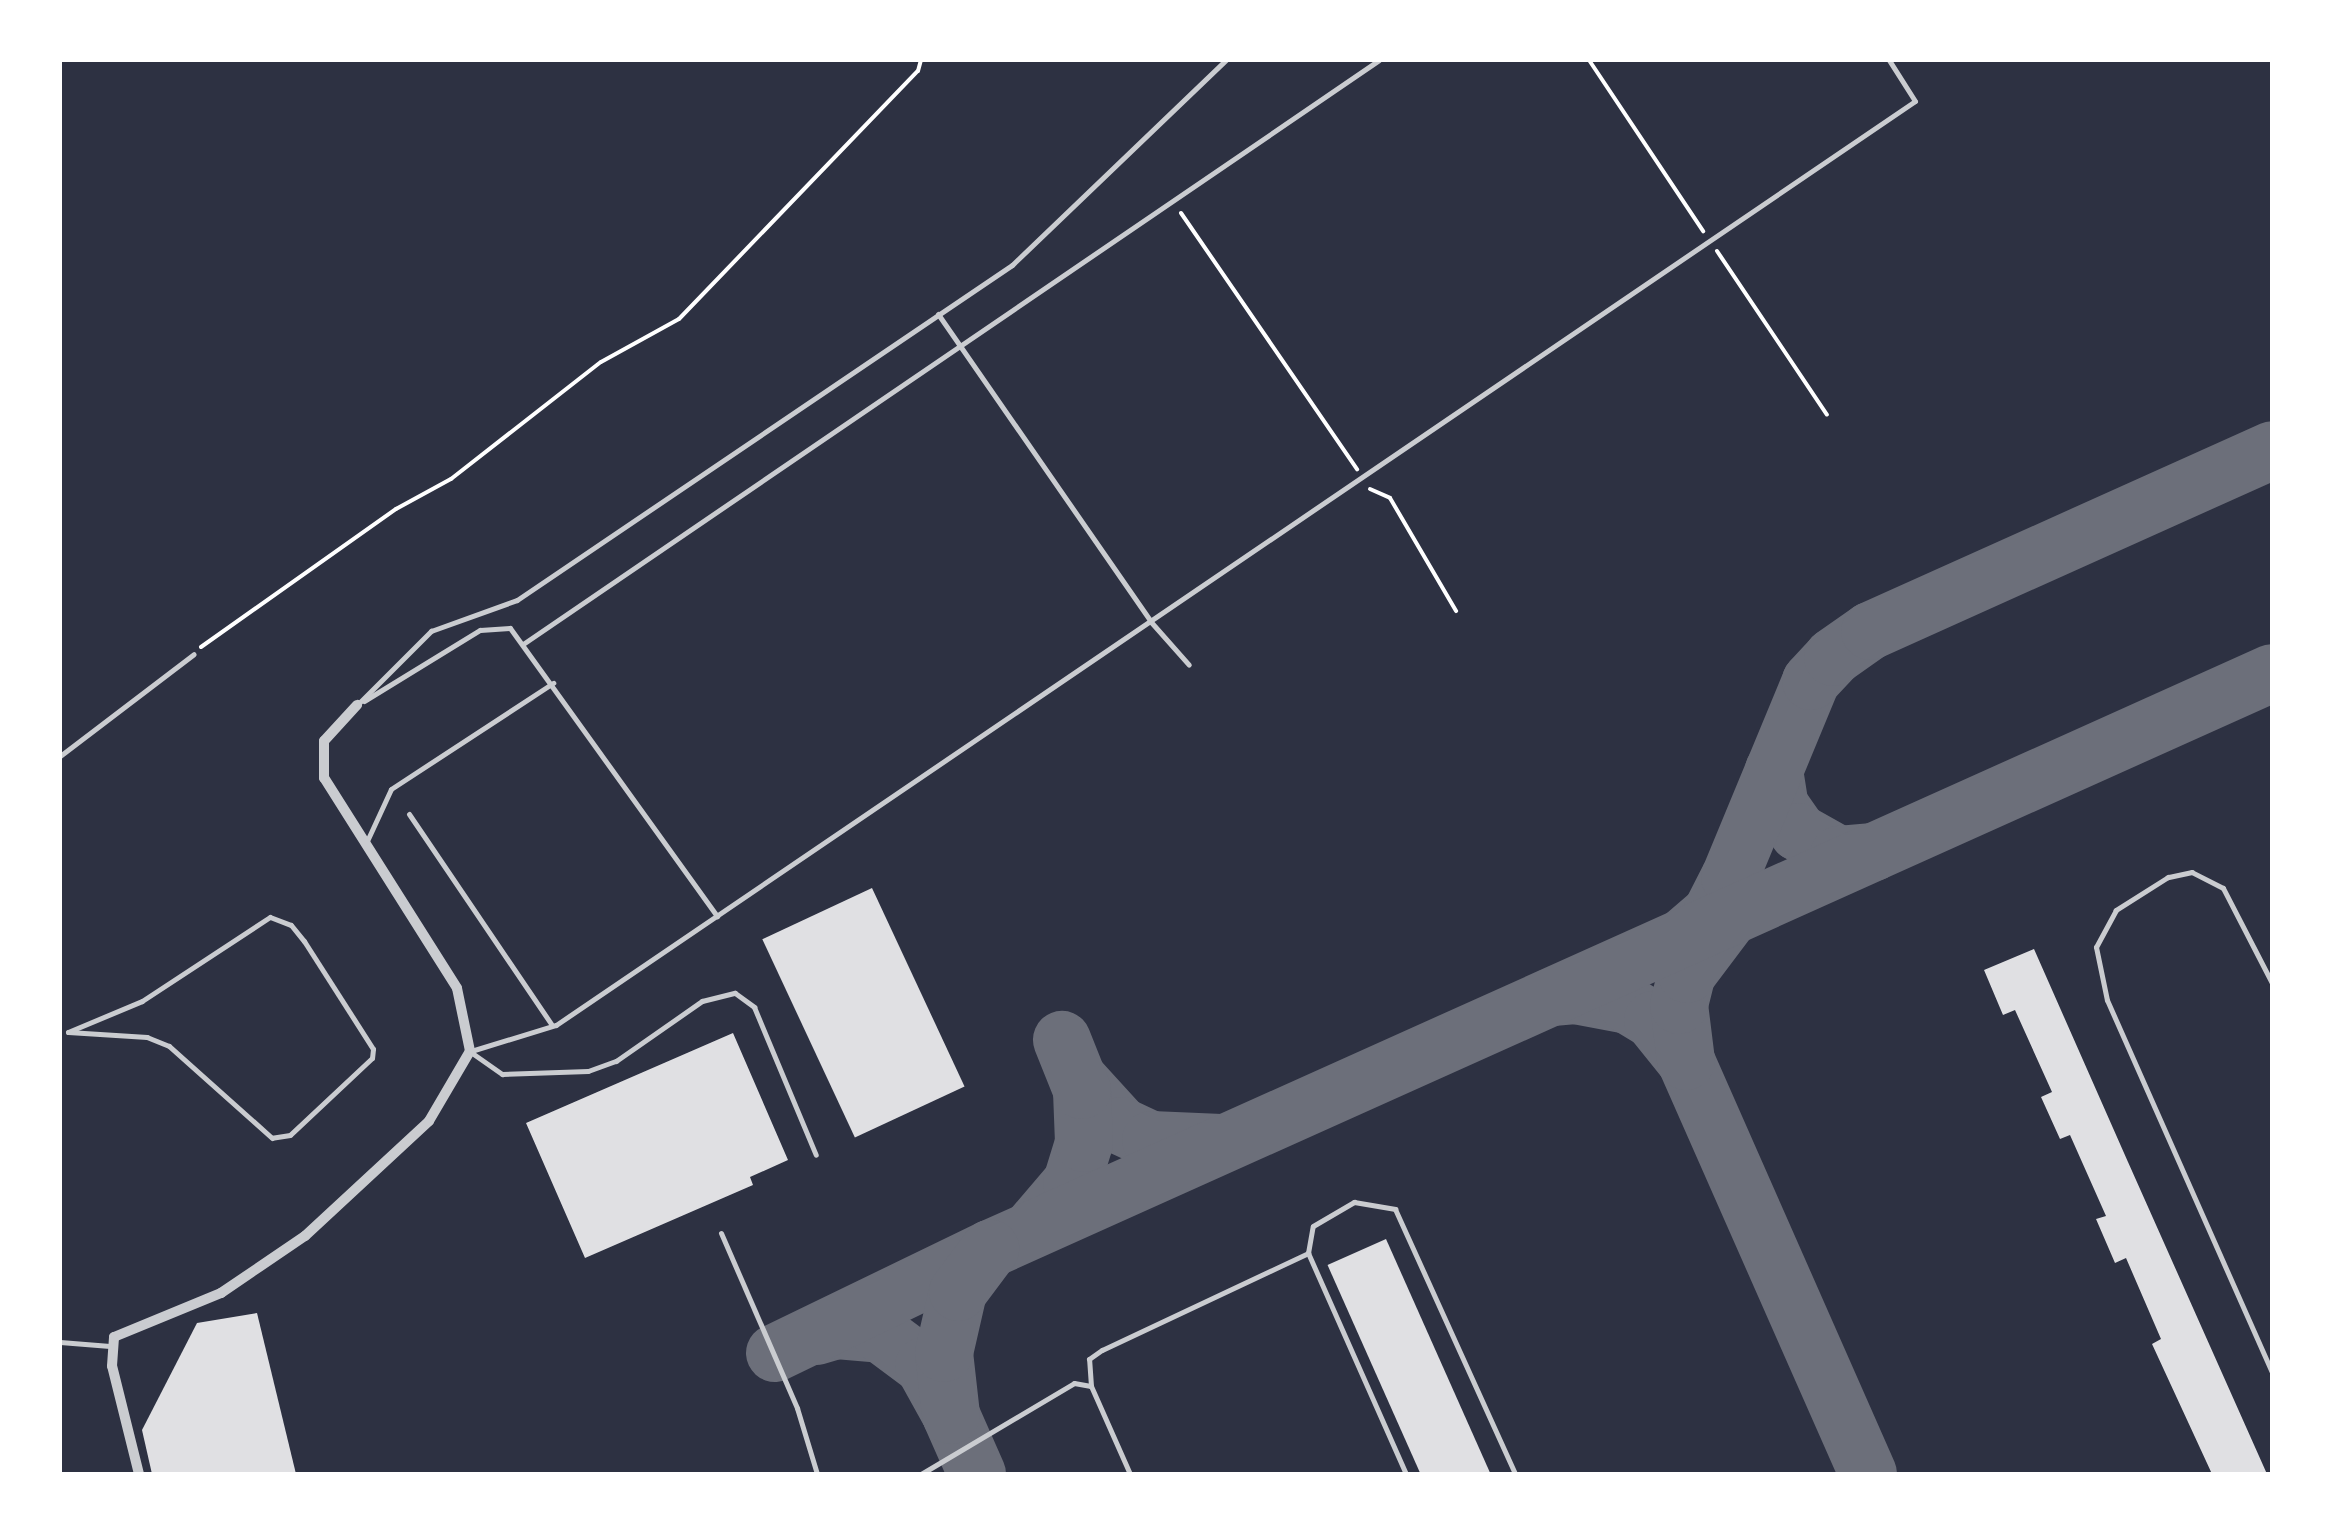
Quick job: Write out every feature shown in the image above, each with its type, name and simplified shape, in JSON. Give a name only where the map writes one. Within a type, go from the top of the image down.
[{"type":"street","points":[[138,1474],[110,1346],[127,1327],[222,1293],[304,1236],[429,1121],[470,1051],[457,988],[332,797],[321,759],[335,724],[357,705]]},
{"type":"lane","points":[[357,705],[431,632],[518,600],[1012,265],[1226,60]]},
{"type":"lane","points":[[523,644],[1380,60]]},
{"type":"lane","points":[[470,1051],[552,1025],[1152,622],[1915,101],[1890,60]]},
{"type":"lane","points":[[938,314],[1152,622],[1189,665]]},
{"type":"lane","points":[[357,705],[480,630],[510,628],[553,682],[717,916]]},
{"type":"lane","points":[[60,756],[194,654]]},
{"type":"lane","points":[[365,846],[390,789],[553,682]]},
{"type":"lane","points":[[409,814],[552,1025]]},
{"type":"lane","points":[[2272,983],[2222,888],[2192,872],[2168,877],[2116,910],[2096,947],[2107,1000],[2272,1373]]},
{"type":"lane","points":[[60,1036],[68,1032],[142,1001],[270,916],[291,925],[304,941],[373,1049],[372,1058],[280,1140],[170,1046],[147,1037],[68,1032]]},
{"type":"lane","points":[[470,1051],[502,1074],[588,1071],[616,1061],[702,1001],[735,993],[754,1007],[816,1155]]},
{"type":"lane","points":[[1406,1474],[1308,1253],[1313,1226],[1328,1213],[1354,1202],[1396,1209],[1516,1474]]},
{"type":"lane","points":[[721,1233],[797,1408],[817,1474]]},
{"type":"lane","points":[[1130,1474],[1090,1386],[1089,1359],[1308,1253]]},
{"type":"lane","points":[[60,1342],[110,1346]]},
{"type":"lane","points":[[921,1474],[1013,1415],[1074,1383],[1090,1386]]},
{"type":"path","points":[[194,654],[396,509],[452,479],[600,362],[679,319],[918,71],[921,60]]},
{"type":"path","points":[[1172,200],[1374,496],[1390,498],[1456,610]]},
{"type":"building","points":[[872,888],[965,1086],[855,1138],[762,939]]},
{"type":"building","points":[[2034,949],[2267,1474],[2212,1474],[2152,1344],[2161,1339],[2126,1258],[2115,1263],[2096,1219],[2106,1216],[2070,1135],[2060,1139],[2041,1097],[2052,1092],[2015,1010],[2003,1015],[1984,970]]},
{"type":"building","points":[[733,1033],[788,1160],[750,1177],[753,1185],[585,1258],[526,1123]]},
{"type":"building","points":[[1386,1239],[1491,1474],[1421,1474],[1328,1265]]},
{"type":"building","points":[[257,1313],[296,1474],[152,1474],[142,1430],[197,1323]]},
{"type":"taxiway","points":[[1686,935],[1712,912],[1811,681],[1833,657],[1870,631],[2272,450]]},
{"type":"taxiway","points":[[775,1353],[990,1249],[2272,673]]},
{"type":"taxiway","points":[[1774,770],[1780,806],[1798,832],[1839,855],[1874,852]]},
{"type":"taxiway","points":[[1686,1061],[1679,1005],[1687,974],[1730,917]]},
{"type":"taxiway","points":[[1552,997],[1575,995],[1628,1005],[1653,1020],[1686,1061],[1868,1474]]},
{"type":"taxiway","points":[[1031,1230],[1072,1182],[1084,1143],[1082,1090],[1062,1040]]},
{"type":"taxiway","points":[[1080,1081],[1121,1126],[1151,1140],[1221,1143]]},
{"type":"taxiway","points":[[977,1474],[951,1415],[944,1353],[958,1292],[990,1249]]},
{"type":"taxiway","points":[[816,1336],[837,1330],[881,1334],[924,1366],[949,1411]]}]
